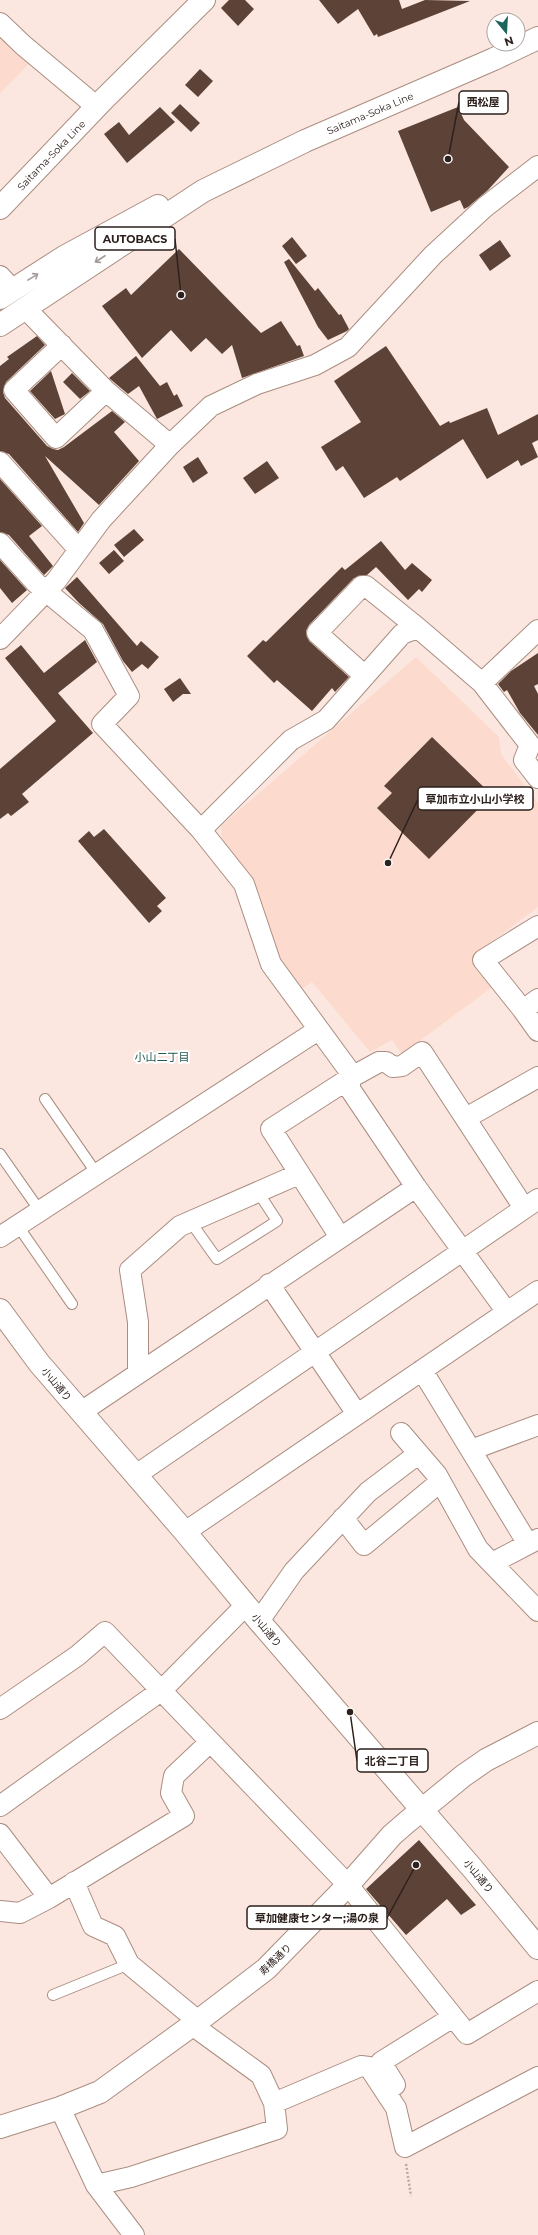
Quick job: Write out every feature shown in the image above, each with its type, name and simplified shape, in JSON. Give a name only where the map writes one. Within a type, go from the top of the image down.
[{"type":"street","name":"Saitama-Soka Line","points":[[0,208],[97,107],[204,0]]},
{"type":"street","points":[[0,23],[23,45],[97,107]]},
{"type":"street","name":"Saitama-Soka Line","points":[[0,325],[203,191],[305,141],[494,59],[538,38]]},
{"type":"street","points":[[0,639],[47,590],[102,520],[170,445],[211,406],[257,384],[315,365],[348,347],[433,255],[485,207],[538,166]]},
{"type":"street","name":"Saitama-Soka Line","points":[[4,287],[64,257],[144,212],[176,198],[203,191]]},
{"type":"street","points":[[25,308],[106,391],[170,445]]},
{"type":"street","points":[[62,345],[14,390],[56,438],[106,391]]},
{"type":"street","points":[[0,462],[79,550]]},
{"type":"street","points":[[0,543],[36,583],[47,590],[93,630],[129,696],[102,724],[202,830],[244,884],[272,964],[318,1030],[350,1072],[350,1089],[416,1187],[507,1312]]},
{"type":"street","points":[[365,676],[317,633],[362,586],[366,586],[418,628],[482,683],[530,745],[524,760],[538,778]]},
{"type":"street","points":[[202,830],[291,740],[326,720],[402,634],[418,628]]},
{"type":"street","points":[[482,683],[538,630]]},
{"type":"street","points":[[538,926],[483,960],[530,1005],[538,1031]]},
{"type":"street","points":[[0,1237],[318,1030]]},
{"type":"street","points":[[136,1475],[531,1203],[466,1118],[422,1052],[402,1066],[393,1067],[386,1062],[379,1062],[350,1078],[271,1129],[340,1237]]},
{"type":"street","points":[[466,1118],[538,1077]]},
{"type":"street","points":[[138,1374],[138,1322],[130,1270],[180,1226],[299,1174]]},
{"type":"street","points":[[81,1412],[269,1284],[416,1187]]},
{"type":"street","points":[[269,1284],[357,1414]]},
{"type":"street","points":[[185,1532],[538,1291]]},
{"type":"street","name":"小山通り","points":[[0,1310],[39,1362],[81,1412],[185,1532],[252,1613],[422,1809],[538,1948]]},
{"type":"street","points":[[422,1370],[471,1450],[533,1542],[492,1563]]},
{"type":"street","points":[[471,1450],[538,1425]]},
{"type":"street","points":[[401,1433],[440,1482],[478,1548],[538,1611]]},
{"type":"street","points":[[0,1806],[162,1690],[252,1613],[294,1571],[368,1492],[418,1454]]},
{"type":"street","points":[[343,1518],[364,1544],[440,1482]]},
{"type":"street","points":[[0,1709],[77,1656],[105,1632],[348,1885],[467,2034],[538,1991]]},
{"type":"street","name":"寿橋通り","points":[[0,2127],[60,2108],[100,2092],[195,2023],[266,1969],[348,1885],[392,1835],[422,1809],[486,1760],[538,1733]]},
{"type":"street","points":[[0,1911],[20,1913],[50,1898],[184,1816],[171,1793],[174,1776],[210,1742]]},
{"type":"street","points":[[0,1834],[50,1898]]},
{"type":"street","points":[[74,1882],[93,1926],[115,1936],[129,1964],[195,2023],[261,2075],[274,2103],[277,2129],[131,2176],[96,2185]]},
{"type":"street","points":[[410,2144],[407,2104],[381,2062],[453,2017]]},
{"type":"street","points":[[274,2103],[361,2066],[369,2067],[396,2108],[410,2144]]},
{"type":"street","points":[[410,2144],[538,2077]]},
{"type":"street","points":[[60,2108],[96,2185],[134,2235]]},
{"type":"lane","points":[[45,1099],[97,1174]]},
{"type":"lane","points":[[0,1154],[40,1211]]},
{"type":"lane","points":[[190,1221],[218,1259],[277,1221],[258,1192]]},
{"type":"lane","points":[[18,1226],[72,1304]]},
{"type":"lane","points":[[53,1995],[129,1964]]},
{"type":"path","points":[[410,2144],[406,2172],[412,2196]]},
{"type":"shaded area","points":[[0,30],[33,60],[0,93]]},
{"type":"shaded area","points":[[416,657],[499,737],[501,754],[538,803],[538,907],[473,956],[495,985],[402,1054],[392,1040],[370,1052],[312,982],[297,992],[281,967],[222,841],[221,826]]},
{"type":"building","points":[[229,0],[245,0],[254,9],[238,26],[221,8]]},
{"type":"building","points":[[319,0],[399,0],[402,9],[425,0],[470,1],[378,37],[377,34],[374,36],[358,9],[338,24]]},
{"type":"building","points":[[200,69],[213,81],[198,97],[185,85]]},
{"type":"building","points":[[180,104],[200,123],[191,132],[171,113]]},
{"type":"building","points":[[160,107],[175,122],[127,163],[104,134],[119,122],[129,135]]},
{"type":"building","points":[[458,107],[464,120],[509,167],[488,190],[468,207],[464,209],[460,200],[431,212],[398,131]]},
{"type":"building","points":[[292,237],[307,256],[296,264],[282,246]]},
{"type":"building","points":[[500,240],[511,256],[490,271],[479,255]]},
{"type":"building","points":[[179,249],[261,333],[281,321],[297,346],[300,345],[304,356],[242,378],[232,345],[222,354],[206,338],[191,352],[171,330],[142,358],[102,306],[126,288],[131,295]]},
{"type":"building","points":[[289,259],[315,291],[318,288],[339,315],[341,314],[349,329],[347,331],[328,340],[318,327],[284,262]]},
{"type":"building","points":[[37,336],[45,345],[6,382],[3,392],[5,398],[47,446],[58,450],[112,411],[125,422],[114,432],[139,461],[99,505],[45,456],[84,523],[78,532],[9,454],[0,451],[0,366],[9,359],[7,357]]},
{"type":"building","points":[[386,346],[440,426],[449,421],[450,423],[487,408],[498,435],[538,414],[538,440],[532,443],[538,457],[521,466],[518,460],[487,479],[463,439],[400,481],[397,477],[364,498],[343,466],[336,471],[321,447],[361,422],[334,381]]},
{"type":"building","points":[[136,356],[160,386],[167,382],[174,396],[177,394],[183,406],[157,419],[139,386],[128,394],[109,378]]},
{"type":"building","points":[[51,371],[65,414],[55,419],[30,391]]},
{"type":"building","points":[[72,373],[90,391],[80,399],[63,382]]},
{"type":"building","points":[[198,457],[208,473],[193,483],[183,467]]},
{"type":"building","points":[[267,461],[279,478],[255,494],[243,478]]},
{"type":"building","points":[[0,479],[42,526],[29,536],[53,566],[44,575],[9,535],[0,532]]},
{"type":"building","points":[[134,529],[144,540],[124,557],[114,545]]},
{"type":"building","points":[[381,541],[405,570],[412,563],[432,580],[422,592],[419,589],[408,600],[376,567],[367,575],[354,578],[309,625],[306,631],[309,641],[349,677],[335,692],[332,688],[312,711],[277,680],[274,683],[247,656],[263,640],[266,642],[342,567],[345,570]]},
{"type":"building","points":[[114,550],[124,561],[109,574],[99,563]]},
{"type":"building","points":[[0,560],[27,590],[12,603],[0,588]]},
{"type":"building","points":[[77,577],[137,646],[141,641],[159,657],[148,669],[142,664],[132,672],[123,661],[103,624],[79,603],[65,588]]},
{"type":"building","points":[[85,640],[97,662],[58,693],[93,733],[22,794],[29,802],[11,816],[8,813],[0,819],[0,769],[56,721],[5,658],[21,645],[44,673]]},
{"type":"building","points":[[538,653],[538,684],[534,686],[538,694],[538,735],[520,713],[507,690],[504,692],[498,684],[511,671]]},
{"type":"building","points":[[180,678],[191,694],[183,694],[173,702],[164,689]]},
{"type":"building","points":[[432,737],[492,795],[429,859],[377,808],[392,793],[384,786]]},
{"type":"building","points":[[104,829],[166,898],[157,906],[162,911],[149,923],[78,841],[89,831],[94,837]]},
{"type":"building","points":[[419,1840],[476,1905],[461,1915],[447,1899],[406,1935],[366,1889]]},
{"type":"place","name":"西松屋","points":[[448,159]]},
{"type":"place","name":"AUTOBACS","points":[[181,295]]},
{"type":"place","name":"草加市立小山小学校","points":[[388,863]]},
{"type":"place","name":"北谷二丁目","points":[[350,1712]]},
{"type":"place","name":"草加健康センター;湯の泉","points":[[416,1865]]},
{"type":"district","name":"小山二丁目","points":[[162,1057]]}]
